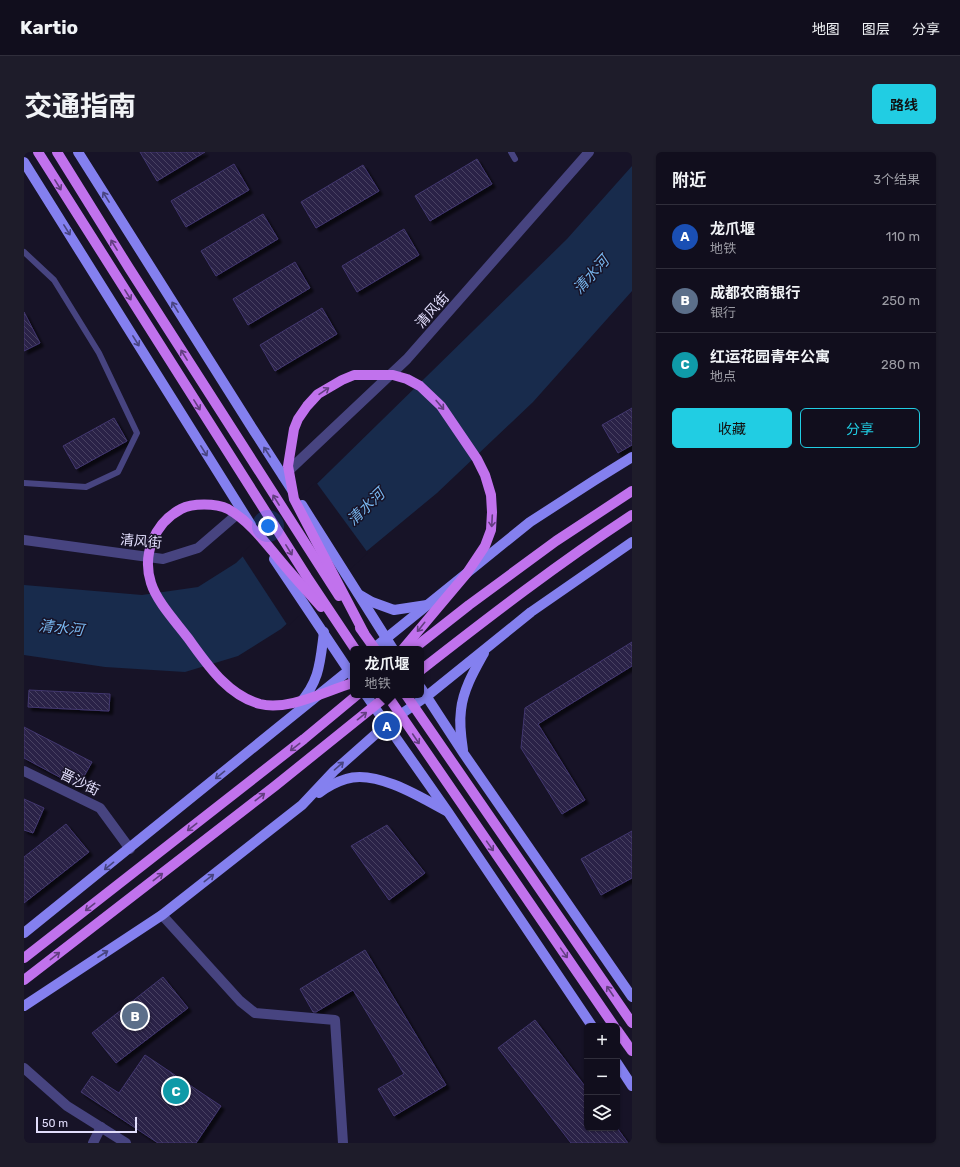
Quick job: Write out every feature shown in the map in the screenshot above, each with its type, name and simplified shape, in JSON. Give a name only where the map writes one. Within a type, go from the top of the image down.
[{"type":"main road","points":[[38,152],[306,577],[353,646]]},
{"type":"main road","points":[[57,152],[133,275],[317,565],[372,646]]},
{"type":"main road","points":[[78,152],[391,646]]},
{"type":"main road","points":[[24,162],[242,511],[350,669]]},
{"type":"main road","points":[[364,633],[294,499],[288,466],[294,429],[298,419],[318,394],[354,375],[393,375],[407,379],[420,386],[441,406],[477,459],[485,475],[491,494],[492,512],[491,530],[485,546],[467,572],[405,646]]},
{"type":"main road","points":[[377,646],[530,522],[632,457]]},
{"type":"main road","points":[[417,646],[469,604],[556,541],[632,491]]},
{"type":"main road","points":[[350,683],[304,700],[280,706],[260,704],[242,696],[222,682],[210,669],[159,599],[151,584],[147,565],[148,552],[154,535],[164,522],[176,512],[188,506],[206,505],[226,509],[251,526],[353,646]]},
{"type":"main road","points":[[424,668],[511,600],[632,515]]},
{"type":"main road","points":[[632,542],[531,612],[487,648],[424,692],[464,754],[632,997]]},
{"type":"main road","points":[[355,589],[372,602],[394,610],[427,605]]},
{"type":"main road","points":[[271,733],[301,701],[314,684],[320,667],[324,632]]},
{"type":"main road","points":[[464,754],[460,728],[461,709],[466,691],[474,672],[487,648]]},
{"type":"main road","points":[[24,934],[271,733],[350,674]]},
{"type":"main road","points":[[24,958],[304,739],[353,698]]},
{"type":"main road","points":[[368,698],[388,724],[590,1023]]},
{"type":"main road","points":[[24,980],[275,786],[383,698]]},
{"type":"main road","points":[[389,698],[612,1023]]},
{"type":"main road","points":[[408,698],[632,1023]]},
{"type":"main road","points":[[302,805],[334,771],[417,698]]},
{"type":"main road","points":[[24,1006],[162,915],[302,805],[328,787],[348,778],[366,777],[389,783],[413,793],[448,812]]},
{"type":"main road","points":[[620,1034],[632,1051]]},
{"type":"main road","points":[[620,1068],[632,1086]]},
{"type":"street","name":"清风街","points":[[283,476],[408,359],[589,152]]},
{"type":"street","name":"清风街","points":[[24,540],[163,559],[198,548],[242,511]]},
{"type":"street","name":"晋沙街","points":[[24,771],[100,808],[130,849]]},
{"type":"street","points":[[162,915],[240,1001],[255,1013],[335,1020],[343,1143]]},
{"type":"street","points":[[24,1068],[67,1106],[126,1143]]},
{"type":"street","points":[[93,1143],[101,1127]]},
{"type":"lane","points":[[512,152],[516,159]]},
{"type":"lane","points":[[24,252],[54,280],[99,353],[137,433],[118,472],[86,487],[24,483]]},
{"type":"water","name":"清水河","points":[[632,166],[632,291],[533,402],[437,493],[362,555],[281,629],[238,656],[185,672],[105,667],[24,655],[24,585],[142,595],[198,587],[236,563],[567,239]]},
{"type":"pier","points":[[316,482],[368,553],[288,626],[241,554]]},
{"type":"building","points":[[140,152],[205,152],[157,181]]},
{"type":"building","points":[[477,159],[492,184],[430,221],[415,196]]},
{"type":"building","points":[[234,164],[249,190],[186,227],[171,201]]},
{"type":"building","points":[[363,165],[379,191],[316,228],[301,202]]},
{"type":"building","points":[[263,214],[278,239],[216,276],[201,251]]},
{"type":"building","points":[[404,229],[419,255],[357,292],[342,266]]},
{"type":"building","points":[[295,262],[310,288],[248,325],[233,299]]},
{"type":"building","points":[[322,308],[337,334],[275,371],[260,345]]},
{"type":"building","points":[[24,312],[40,343],[24,351]]},
{"type":"building","points":[[632,408],[632,445],[618,453],[602,425]]},
{"type":"building","points":[[114,418],[127,441],[76,469],[63,446]]},
{"type":"building","points":[[632,642],[632,666],[538,724],[585,800],[562,814],[521,748],[525,708]]},
{"type":"building","points":[[29,690],[110,694],[109,711],[28,707]]},
{"type":"building","points":[[24,727],[92,762],[78,787],[24,758]]},
{"type":"building","points":[[24,799],[44,808],[33,833],[24,830]]},
{"type":"building","points":[[66,824],[89,852],[24,903],[24,857]]},
{"type":"building","points":[[387,825],[425,873],[389,900],[351,846]]},
{"type":"building","points":[[632,831],[632,878],[601,895],[581,859]]},
{"type":"building","points":[[365,950],[446,1085],[394,1116],[378,1089],[404,1074],[353,990],[316,1012],[313,1012],[300,989]]},
{"type":"building","points":[[163,977],[188,1008],[116,1063],[92,1033]]},
{"type":"building","points":[[535,1020],[584,1085],[584,1131],[619,1131],[628,1143],[571,1143],[498,1048]]},
{"type":"building","points":[[145,1055],[221,1106],[196,1143],[158,1143],[81,1092],[92,1076],[119,1093]]},
{"type":"place","name":"龙爪堰","points":[[387,726]]},
{"type":"place","name":"成都农商银行","points":[[135,1016]]},
{"type":"place","name":"红运花园青年公寓","points":[[176,1091]]}]
